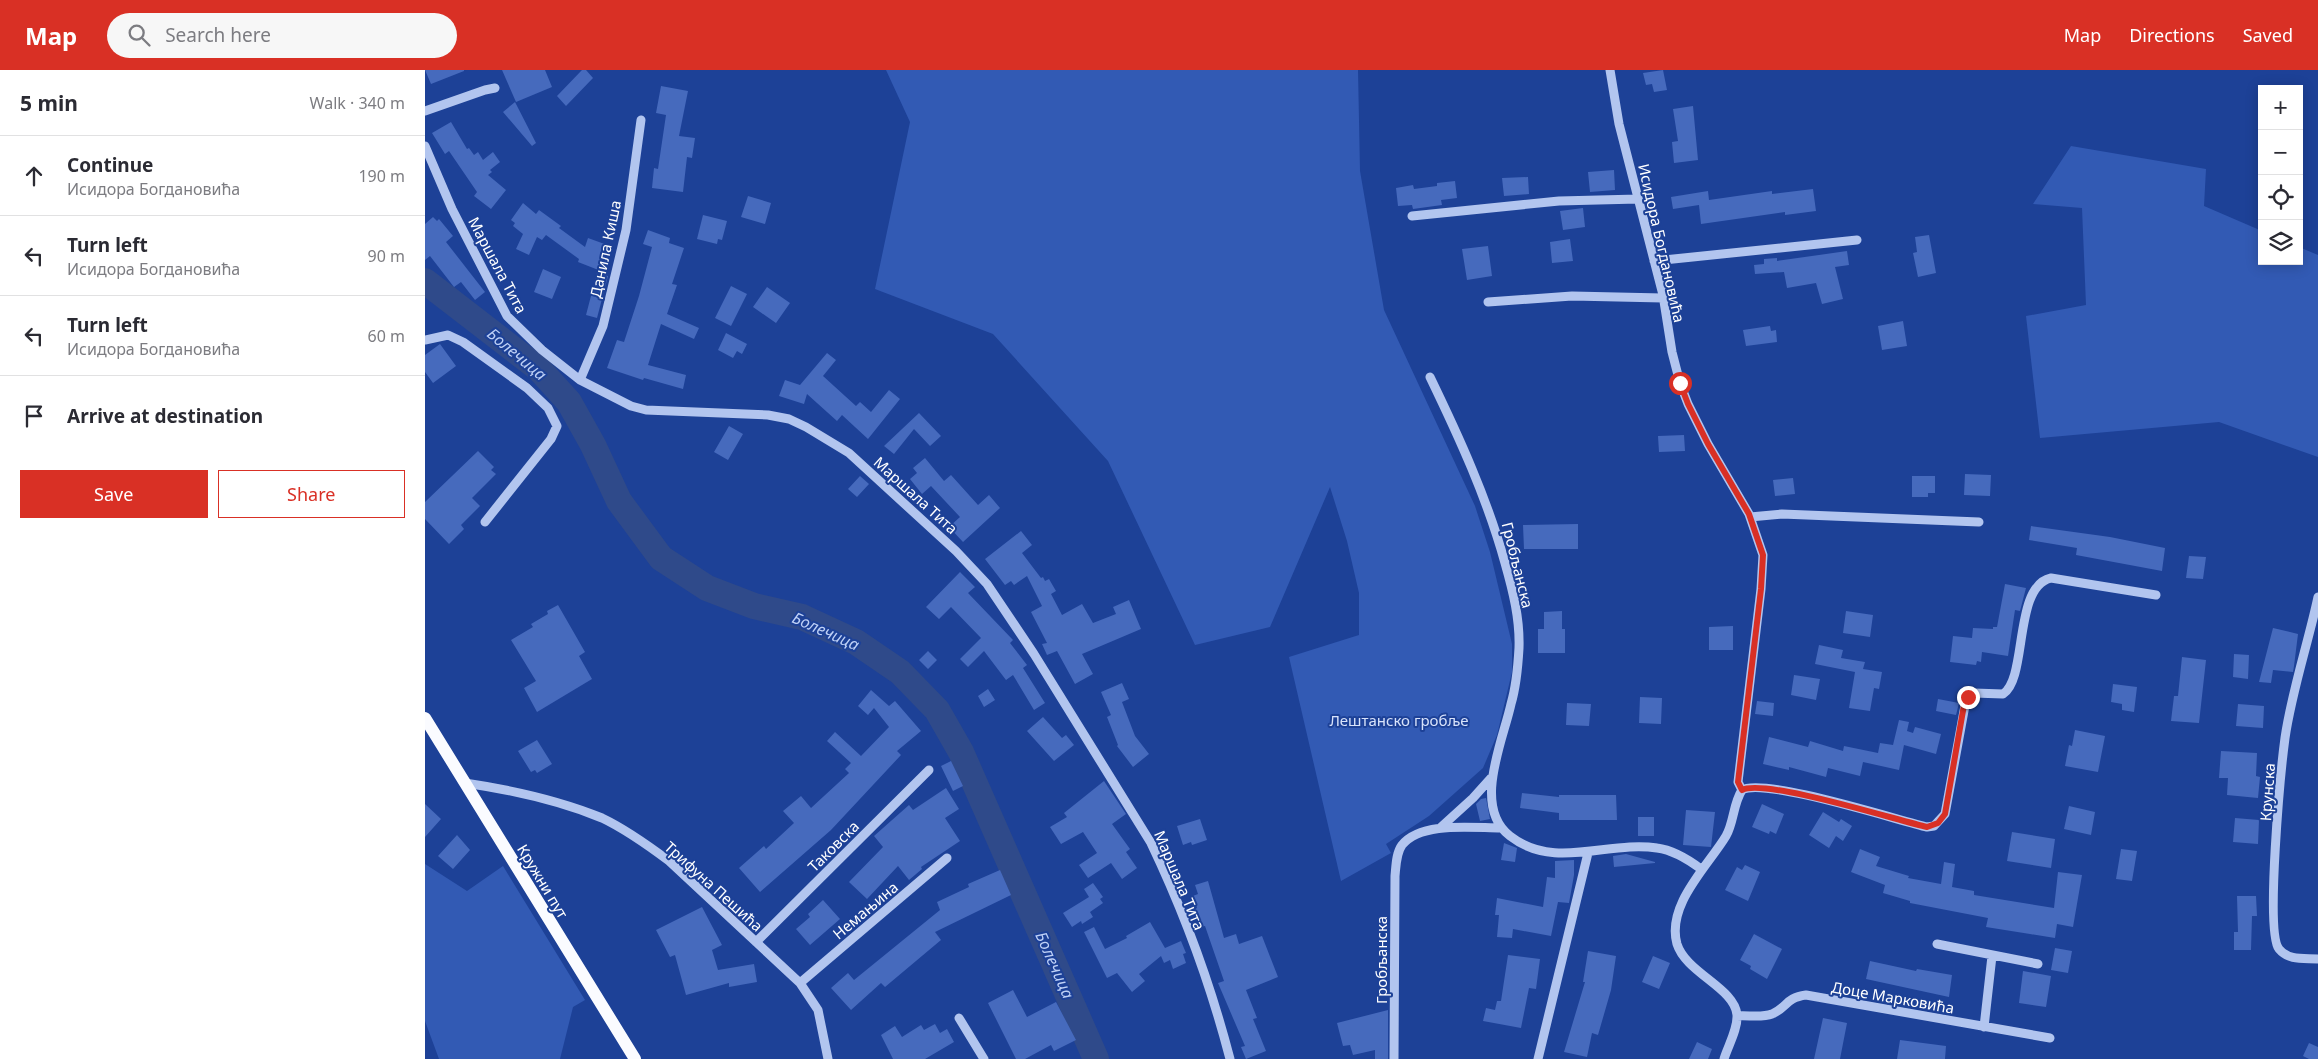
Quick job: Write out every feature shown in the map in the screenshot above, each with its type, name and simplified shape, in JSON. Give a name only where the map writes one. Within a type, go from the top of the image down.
[{"type":"main road","name":"Кружни пут","points":[[425,718],[635,1059]]},
{"type":"street","name":"Исидора Богдановића","points":[[1610,70],[1619,124],[1663,298],[1672,352],[1688,404],[1708,444],[1750,517],[1763,555],[1761,589],[1738,782],[1742,790],[1726,836],[1692,884],[1681,910],[1677,928],[1677,944],[1687,962],[1734,1004],[1737,1016]]},
{"type":"street","points":[[425,111],[495,88]]},
{"type":"street","name":"Данила Киша","points":[[580,380],[603,326],[626,230],[641,120]]},
{"type":"street","name":"Маршала Тита","points":[[425,146],[452,209],[507,316],[542,350],[580,380],[631,406],[646,410],[768,415],[789,419],[828,439],[849,453],[956,551],[987,584],[1034,654],[1142,826],[1164,870],[1204,975],[1220,1020],[1230,1059]]},
{"type":"street","points":[[1412,216],[1559,202],[1638,199]]},
{"type":"street","points":[[1654,262],[1857,240]]},
{"type":"street","points":[[1488,302],[1572,296],[1663,298]]},
{"type":"street","points":[[425,340],[448,335],[463,342],[527,388],[548,408],[557,426],[551,439],[485,522]]},
{"type":"street","name":"Гробљанска","points":[[1394,1059],[1397,859],[1401,846],[1421,832],[1441,828],[1501,828],[1493,802],[1491,778],[1512,703],[1519,648],[1515,599],[1495,525],[1462,443],[1430,377]]},
{"type":"street","points":[[1750,517],[1782,514],[1979,522]]},
{"type":"street","points":[[1742,790],[1750,787],[1762,788],[1828,800],[1927,827],[1934,826],[1945,814],[1966,700],[1973,693],[2003,694],[2010,688],[2021,636],[2035,587],[2042,580],[2051,578],[2155,595]]},
{"type":"street","name":"Крунска","points":[[2318,597],[2285,737],[2274,884],[2274,934],[2275,942],[2285,955],[2292,958],[2318,959]]},
{"type":"street","name":"Таковска","points":[[756,942],[929,770]]},
{"type":"street","points":[[1441,828],[1491,778]]},
{"type":"street","name":"Трифуна Пешића","points":[[465,783],[529,794],[603,819],[651,848],[681,871],[800,983],[818,1010],[828,1059]]},
{"type":"street","points":[[1501,828],[1525,845],[1547,852],[1588,853],[1616,849],[1658,848],[1683,858],[1701,869]]},
{"type":"street","points":[[1538,1059],[1588,853]]},
{"type":"street","name":"Немањина","points":[[800,983],[947,858]]},
{"type":"street","points":[[1937,944],[2038,964]]},
{"type":"street","points":[[1984,1027],[1991,956]]},
{"type":"street","name":"Доце Марковића","points":[[1737,1016],[1768,1015],[1780,1010],[1791,999],[1806,995],[2050,1038]]},
{"type":"street","points":[[1724,1059],[1737,1016]]},
{"type":"street","points":[[959,1018],[984,1059]]},
{"type":"green space","name":"Лештанско гробље","points":[[886,70],[1358,70],[1360,171],[1384,310],[1475,506],[1490,552],[1512,644],[1512,672],[1497,735],[1483,768],[1429,816],[1386,844],[1391,853],[1341,881],[1289,657],[1359,635],[1359,593],[1347,541],[1330,487],[1270,627],[1195,645],[1108,461],[993,334],[875,289],[910,122]]},
{"type":"green space","points":[[2071,146],[2206,169],[2204,206],[2258,229],[2258,265],[2303,265],[2303,249],[2318,255],[2318,457],[2219,422],[2040,438],[2026,316],[2086,305],[2082,208],[2033,204]]},
{"type":"green space","points":[[425,864],[467,891],[503,866],[585,1000],[573,1007],[560,1059],[439,1059],[425,1021]]},
{"type":"building","points":[[425,70],[464,70],[464,71],[431,84]]},
{"type":"building","points":[[502,70],[545,70],[552,87],[516,102]]},
{"type":"building","points":[[582,70],[586,70],[593,78],[566,106],[557,96]]},
{"type":"building","points":[[1663,70],[1667,90],[1654,92],[1652,84],[1646,85],[1643,73]]},
{"type":"building","points":[[661,86],[688,91],[679,136],[695,138],[692,158],[687,157],[683,192],[652,188],[654,168],[658,169],[666,115],[656,113]]},
{"type":"building","points":[[515,102],[536,143],[532,146],[503,112]]},
{"type":"building","points":[[1693,106],[1698,160],[1674,163],[1672,142],[1678,141],[1673,109]]},
{"type":"building","points":[[451,122],[467,149],[469,148],[474,155],[478,152],[483,160],[493,152],[500,162],[490,170],[492,172],[488,175],[506,190],[491,209],[474,196],[477,192],[449,151],[445,154],[432,133]]},
{"type":"building","points":[[1614,170],[1615,190],[1590,192],[1588,172]]},
{"type":"building","points":[[1528,177],[1529,194],[1504,196],[1502,178]]},
{"type":"building","points":[[1455,181],[1457,198],[1441,200],[1442,205],[1413,209],[1412,205],[1398,206],[1396,188],[1413,185],[1414,189]]},
{"type":"building","points":[[1813,189],[1816,211],[1785,215],[1785,212],[1701,224],[1699,205],[1673,209],[1671,197],[1708,191],[1709,200],[1772,191],[1772,194]]},
{"type":"building","points":[[748,196],[771,203],[765,224],[741,217]]},
{"type":"building","points":[[523,203],[536,214],[539,210],[585,247],[588,238],[610,246],[601,271],[578,262],[579,259],[546,235],[542,240],[537,237],[529,255],[516,249],[523,234],[513,226],[515,223],[511,220]]},
{"type":"building","points":[[1583,208],[1585,227],[1563,230],[1560,211]]},
{"type":"building","points":[[703,215],[727,221],[722,240],[718,239],[717,244],[697,239]]},
{"type":"building","points":[[433,217],[437,221],[439,219],[453,236],[446,242],[485,292],[475,300],[461,282],[454,287],[430,256],[425,260],[425,224]]},
{"type":"building","points":[[648,230],[670,238],[669,243],[684,248],[672,284],[677,285],[667,314],[699,328],[694,339],[661,324],[648,365],[686,375],[683,389],[644,378],[643,380],[607,368],[617,340],[624,342],[639,296],[652,247],[643,244]]},
{"type":"building","points":[[1929,235],[1936,273],[1918,277],[1913,253],[1917,252],[1915,237]]},
{"type":"building","points":[[1570,239],[1573,261],[1552,263],[1550,242]]},
{"type":"building","points":[[1488,246],[1492,276],[1467,280],[1462,249]]},
{"type":"building","points":[[1847,251],[1849,265],[1835,267],[1843,299],[1822,304],[1816,283],[1787,288],[1784,272],[1755,274],[1754,265],[1764,264],[1764,259],[1777,258],[1777,261]]},
{"type":"building","points":[[543,269],[561,277],[552,299],[534,292]]},
{"type":"building","points":[[597,273],[608,276],[597,318],[586,315]]},
{"type":"building","points":[[731,286],[747,294],[731,326],[715,318]]},
{"type":"building","points":[[767,287],[790,303],[776,323],[753,307]]},
{"type":"building","points":[[1903,321],[1907,346],[1882,350],[1878,326]]},
{"type":"building","points":[[1770,326],[1771,331],[1776,330],[1777,342],[1746,346],[1743,330]]},
{"type":"building","points":[[726,333],[747,344],[742,354],[737,351],[733,358],[718,350]]},
{"type":"building","points":[[440,344],[456,366],[433,383],[425,372],[425,355]]},
{"type":"building","points":[[827,353],[836,360],[823,376],[856,406],[860,402],[871,412],[889,390],[900,399],[868,439],[842,415],[837,421],[807,394],[804,404],[779,396],[785,380],[800,385]]},
{"type":"building","points":[[919,413],[941,436],[930,446],[914,429],[894,454],[884,446]]},
{"type":"building","points":[[729,426],[743,434],[728,460],[714,452]]},
{"type":"building","points":[[1684,435],[1685,451],[1659,452],[1658,436]]},
{"type":"building","points":[[478,451],[494,467],[491,470],[496,474],[472,498],[480,506],[461,525],[464,529],[449,544],[425,519],[425,502]]},
{"type":"building","points":[[925,458],[944,481],[951,475],[978,505],[989,495],[1000,508],[963,542],[949,527],[960,517],[931,486],[922,494],[910,479],[917,473],[913,468]]},
{"type":"building","points":[[1965,474],[1991,475],[1990,496],[1964,495]]},
{"type":"building","points":[[860,476],[869,484],[857,497],[848,489]]},
{"type":"building","points":[[1912,476],[1935,476],[1935,493],[1928,493],[1928,497],[1912,497]]},
{"type":"building","points":[[1793,478],[1795,494],[1775,496],[1773,480]]},
{"type":"building","points":[[1578,524],[1578,549],[1524,549],[1523,525]]},
{"type":"building","points":[[2031,526],[2110,537],[2165,548],[2162,571],[2076,555],[2077,548],[2029,540]]},
{"type":"building","points":[[1021,531],[1032,545],[1022,553],[1041,578],[1043,577],[1045,581],[1049,579],[1056,591],[1051,594],[1062,615],[1082,604],[1093,623],[1116,614],[1113,607],[1129,600],[1141,629],[1082,654],[1093,674],[1075,684],[1057,651],[1047,655],[1042,644],[1047,643],[1031,612],[1042,606],[1027,576],[1014,585],[1011,581],[1005,585],[985,559]]},
{"type":"building","points":[[2189,556],[2206,557],[2203,579],[2186,578]]},
{"type":"building","points":[[960,572],[975,587],[968,593],[1013,640],[1010,643],[1027,665],[1023,668],[1045,703],[1034,710],[1013,675],[1006,680],[984,651],[968,667],[960,659],[981,638],[951,607],[939,619],[926,607]]},
{"type":"building","points":[[2005,584],[2026,588],[2020,611],[2015,610],[2008,656],[1982,652],[1981,662],[1977,661],[1976,665],[1950,662],[1953,636],[1972,638],[1973,628],[1993,629],[1993,627],[1997,627]]},
{"type":"building","points":[[558,605],[585,652],[579,656],[592,679],[537,712],[524,688],[536,681],[511,640],[533,627],[531,624],[548,614],[547,611]]},
{"type":"building","points":[[1562,611],[1562,629],[1565,629],[1565,653],[1538,653],[1538,629],[1544,629],[1544,612]]},
{"type":"building","points":[[1846,611],[1873,615],[1870,637],[1843,633]]},
{"type":"building","points":[[1733,626],[1733,650],[1709,650],[1709,627]]},
{"type":"building","points":[[2273,628],[2298,634],[2293,672],[2273,670],[2271,683],[2259,682]]},
{"type":"building","points":[[1819,645],[1843,650],[1841,658],[1865,662],[1863,669],[1882,672],[1879,689],[1874,688],[1870,711],[1849,708],[1855,672],[1815,664]]},
{"type":"building","points":[[928,651],[937,660],[928,669],[919,660]]},
{"type":"building","points":[[2234,654],[2249,655],[2248,679],[2233,677]]},
{"type":"building","points":[[2182,657],[2206,660],[2199,723],[2171,721],[2174,696],[2178,696]]},
{"type":"building","points":[[1794,675],[1820,679],[1816,700],[1791,695]]},
{"type":"building","points":[[1122,683],[1129,699],[1122,702],[1135,736],[1149,754],[1133,767],[1117,746],[1107,717],[1111,715],[1101,692]]},
{"type":"building","points":[[2113,684],[2137,687],[2134,712],[2122,710],[2122,704],[2111,702]]},
{"type":"building","points":[[988,689],[995,700],[984,707],[978,696]]},
{"type":"building","points":[[871,690],[889,706],[895,701],[921,731],[897,751],[901,755],[831,830],[760,892],[739,868],[764,846],[766,849],[794,823],[783,811],[801,796],[811,808],[849,773],[845,769],[851,763],[827,741],[835,732],[861,756],[889,727],[874,708],[868,715],[858,706]]},
{"type":"building","points":[[1640,697],[1662,698],[1661,724],[1639,723]]},
{"type":"building","points":[[1938,699],[1959,703],[1956,715],[1936,711]]},
{"type":"building","points":[[1757,701],[1774,703],[1773,716],[1755,714]]},
{"type":"building","points":[[1567,703],[1591,704],[1589,726],[1566,725]]},
{"type":"building","points":[[2238,704],[2264,706],[2263,728],[2236,726]]},
{"type":"building","points":[[1043,717],[1062,738],[1066,735],[1074,745],[1054,761],[1027,731]]},
{"type":"building","points":[[1899,720],[1909,722],[1907,731],[1913,733],[1915,727],[1941,734],[1936,754],[1904,745],[1899,770],[1863,762],[1860,776],[1828,768],[1826,777],[1789,767],[1789,770],[1763,764],[1769,737],[1808,747],[1810,741],[1843,751],[1844,746],[1878,753],[1880,743],[1893,745]]},
{"type":"building","points":[[2075,730],[2105,736],[2098,772],[2065,766],[2069,745],[2072,746]]},
{"type":"building","points":[[537,740],[552,764],[537,773],[535,770],[531,772],[518,751]]},
{"type":"building","points":[[2221,751],[2257,753],[2256,776],[2260,777],[2258,798],[2227,795],[2228,778],[2219,778]]},
{"type":"building","points":[[951,761],[963,786],[953,791],[941,766]]},
{"type":"building","points":[[1104,781],[1126,814],[1112,824],[1130,849],[1126,852],[1137,868],[1122,879],[1111,863],[1088,878],[1079,865],[1097,853],[1083,832],[1061,844],[1050,827],[1067,817],[1064,813]]},
{"type":"building","points":[[946,788],[959,809],[945,818],[960,841],[921,867],[922,869],[909,880],[898,866],[867,899],[849,882],[883,847],[874,836],[909,805],[913,810]]},
{"type":"building","points":[[1522,793],[1559,797],[1559,795],[1616,795],[1617,820],[1559,820],[1559,813],[1520,808]]},
{"type":"building","points":[[1486,798],[1490,819],[1480,821],[1476,804],[1481,799]]},
{"type":"building","points":[[425,804],[441,819],[425,837]]},
{"type":"building","points":[[1762,804],[1784,814],[1776,834],[1770,831],[1769,834],[1752,827]]},
{"type":"building","points":[[2069,806],[2095,812],[2091,835],[2064,829]]},
{"type":"building","points":[[1686,810],[1715,812],[1711,847],[1683,845]]},
{"type":"building","points":[[1823,812],[1839,822],[1841,819],[1852,826],[1843,841],[1836,836],[1829,848],[1809,835]]},
{"type":"building","points":[[1638,817],[1654,817],[1654,836],[1638,836]]},
{"type":"building","points":[[2235,818],[2259,820],[2258,844],[2233,842]]},
{"type":"building","points":[[1200,819],[1207,840],[1192,845],[1191,842],[1183,845],[1177,826]]},
{"type":"building","points":[[2012,832],[2055,839],[2051,868],[2007,861]]},
{"type":"building","points":[[457,835],[470,850],[453,869],[438,856]]},
{"type":"building","points":[[1504,843],[1517,848],[1515,862],[1501,860]]},
{"type":"building","points":[[1860,849],[1880,857],[1876,866],[1909,876],[1908,878],[1941,884],[1944,862],[1955,864],[1952,887],[1974,891],[1974,895],[2054,908],[2058,872],[2082,875],[2073,927],[2057,924],[2055,938],[1986,927],[1988,918],[1910,903],[1910,901],[1883,893],[1885,885],[1851,872]]},
{"type":"building","points":[[2121,849],[2137,851],[2132,881],[2116,879]]},
{"type":"building","points":[[1626,854],[1655,863],[1614,867],[1613,856]]},
{"type":"building","points":[[1574,860],[1574,875],[1569,903],[1558,902],[1551,936],[1513,929],[1512,938],[1497,937],[1499,915],[1495,915],[1497,898],[1543,907],[1547,877],[1555,878],[1555,861]]},
{"type":"building","points":[[1745,865],[1760,872],[1748,901],[1725,890],[1737,867],[1742,870]]},
{"type":"building","points":[[1000,870],[1011,895],[935,932],[941,940],[885,987],[881,983],[851,1010],[831,988],[848,973],[854,980],[940,910],[937,902],[969,887],[968,884]]},
{"type":"building","points":[[1208,881],[1224,938],[1236,934],[1239,944],[1262,936],[1278,977],[1246,990],[1257,1018],[1253,1019],[1266,1051],[1246,1059],[1241,1047],[1245,1046],[1218,983],[1224,981],[1205,926],[1200,927],[1195,909],[1197,908],[1193,896],[1198,894],[1195,885]]},
{"type":"building","points":[[1093,883],[1103,897],[1100,899],[1103,903],[1090,912],[1093,917],[1082,924],[1081,921],[1072,927],[1063,913],[1089,897],[1084,889]]},
{"type":"building","points":[[2237,896],[2256,896],[2257,916],[2252,916],[2251,950],[2234,950],[2234,932],[2238,932]]},
{"type":"building","points":[[823,900],[840,919],[810,945],[796,929],[810,917],[808,914]]},
{"type":"building","points":[[702,907],[722,945],[712,950],[718,970],[754,964],[757,982],[729,987],[729,983],[686,995],[675,955],[670,957],[656,930]]},
{"type":"building","points":[[1150,922],[1165,948],[1181,941],[1186,953],[1183,954],[1186,963],[1173,969],[1170,960],[1164,963],[1161,956],[1139,974],[1145,981],[1132,992],[1117,973],[1107,978],[1084,932],[1094,927],[1105,949],[1127,938],[1126,936]]},
{"type":"building","points":[[1754,934],[1782,949],[1767,979],[1750,969],[1751,966],[1740,960]]},
{"type":"building","points":[[2055,948],[2072,951],[2068,973],[2051,970]]},
{"type":"building","points":[[1588,951],[1616,956],[1611,990],[1598,1035],[1592,1033],[1587,1057],[1564,1052],[1585,982],[1583,982]]},
{"type":"building","points":[[1508,955],[1540,959],[1536,989],[1529,988],[1521,1028],[1483,1021],[1486,1008],[1495,1010],[1497,1001],[1501,1001]]},
{"type":"building","points":[[1653,956],[1670,963],[1659,989],[1642,982]]},
{"type":"building","points":[[1870,961],[1916,971],[1917,969],[1952,975],[1949,997],[1866,979]]},
{"type":"building","points":[[2023,971],[2051,976],[2046,1007],[2019,1003]]},
{"type":"building","points":[[1013,990],[1027,1017],[1056,1002],[1076,1040],[1054,1051],[1051,1045],[1025,1059],[1016,1059],[988,1003]]},
{"type":"building","points":[[1388,1010],[1388,1059],[1375,1059],[1375,1050],[1353,1055],[1350,1045],[1343,1046],[1337,1023]]},
{"type":"building","points":[[1823,1018],[1847,1023],[1840,1059],[1814,1059]]},
{"type":"building","points":[[935,1024],[940,1033],[947,1029],[954,1042],[925,1059],[893,1059],[881,1035],[895,1026],[902,1037],[921,1025],[924,1030]]},
{"type":"building","points":[[1900,1040],[1946,1046],[1945,1059],[1897,1059]]},
{"type":"building","points":[[1697,1042],[1712,1049],[1708,1059],[1689,1059]]},
{"type":"building","points":[[2309,1043],[2318,1047],[2318,1059],[2309,1059],[2303,1056]]},
{"type":"waterway","name":"Болечица","points":[[425,281],[539,369],[569,402],[593,445],[619,501],[661,558],[707,588],[754,606],[802,617],[856,642],[900,672],[937,710],[961,752],[1096,1059]]},
{"type":"route","points":[[1680,383],[1708,444],[1749,514],[1763,555],[1761,589],[1738,782],[1740,788],[1742,790],[1750,787],[1762,788],[1828,800],[1917,825],[1934,826],[1945,814],[1964,705],[1968,697]]}]
